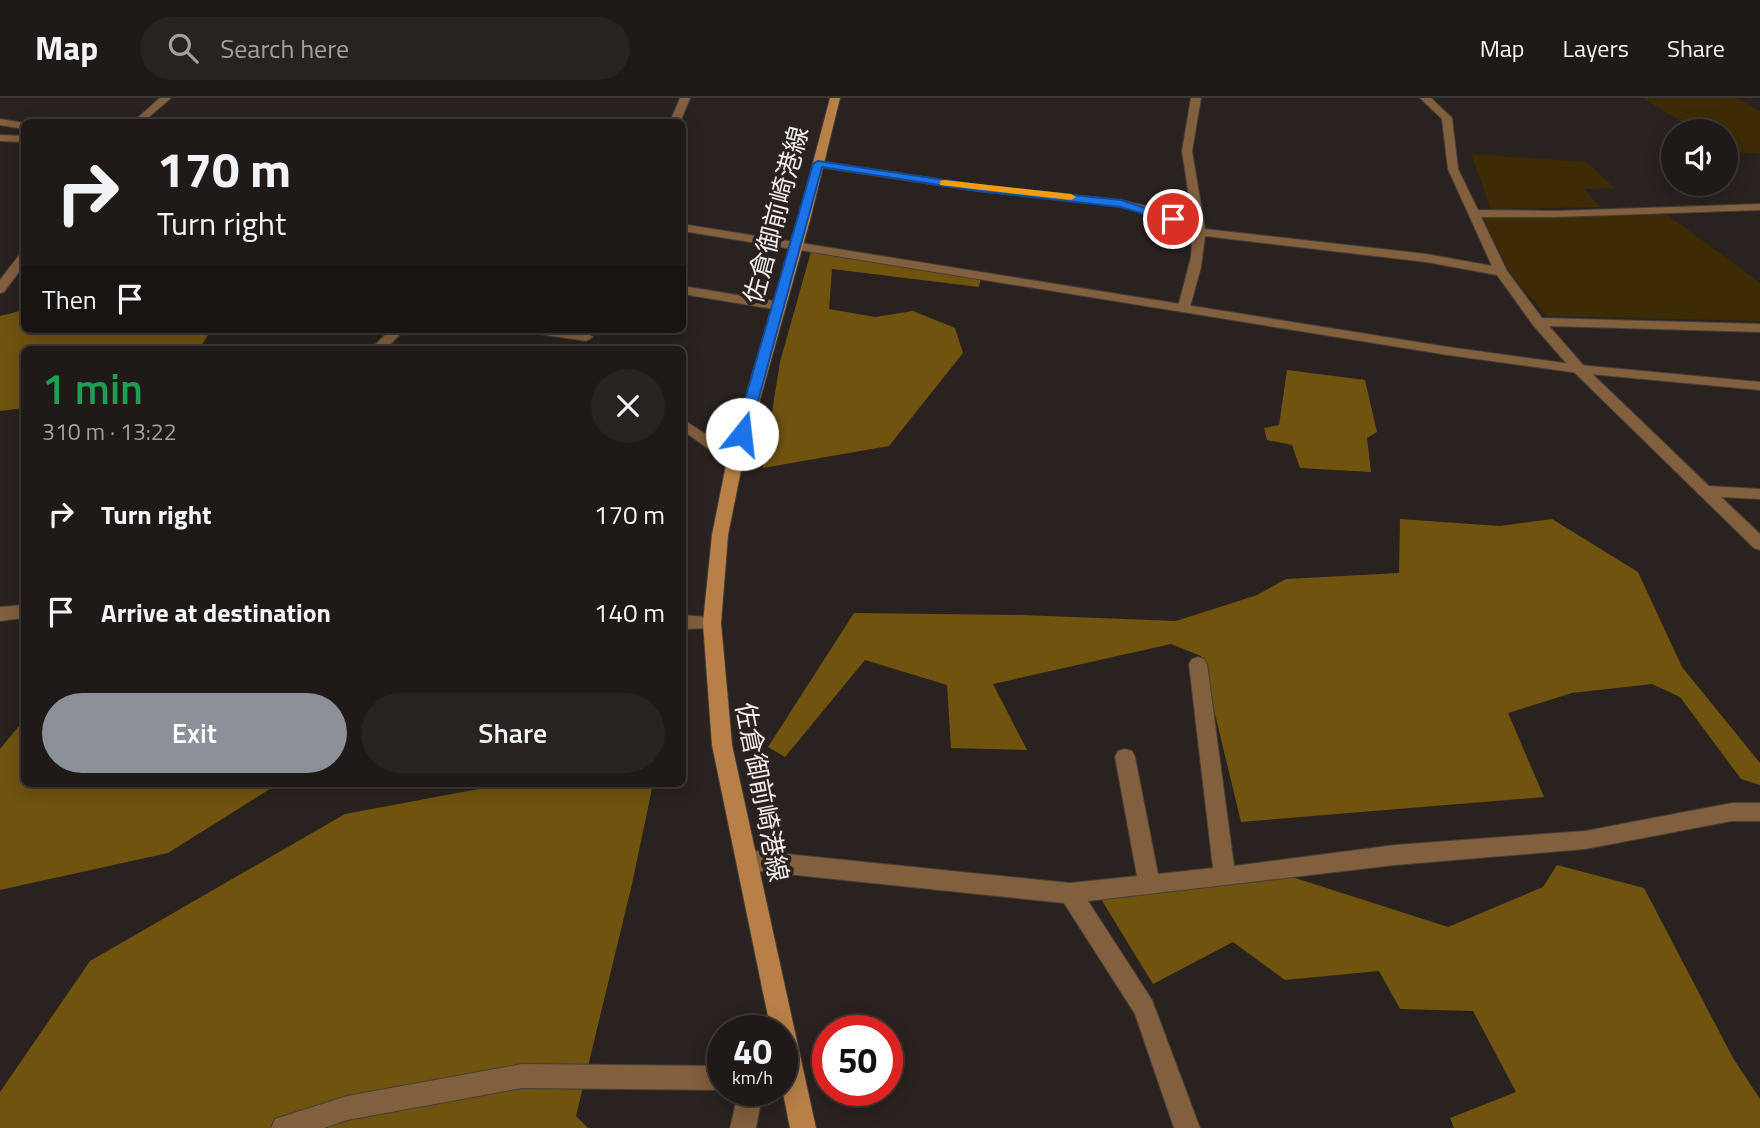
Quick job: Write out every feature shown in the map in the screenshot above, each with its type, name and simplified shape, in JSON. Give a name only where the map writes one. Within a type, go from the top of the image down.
[{"type":"main road","name":"佐倉御前崎港線","points":[[776,1015],[747,860],[722,745],[712,622],[720,535],[734,460],[797,244],[835,98]]},
{"type":"main road","name":"佐倉御前崎港線","points":[[796,1106],[803,1128]]},
{"type":"street","points":[[142,119],[166,98]]},
{"type":"street","points":[[676,119],[685,98]]},
{"type":"street","points":[[1184,307],[1196,262],[1199,231],[1187,173],[1186,147],[1196,111],[1196,98]]},
{"type":"street","points":[[1425,98],[1447,118],[1453,169],[1501,272],[1538,322],[1579,369],[1760,544]]},
{"type":"street","points":[[0,122],[21,126]]},
{"type":"street","points":[[0,138],[21,139]]},
{"type":"street","points":[[818,164],[978,188],[1121,204],[1146,209],[1199,231],[1240,239],[1361,248],[1501,272]]},
{"type":"street","points":[[1474,213],[1556,214],[1760,207]]},
{"type":"street","points":[[686,228],[1579,369],[1760,386]]},
{"type":"street","points":[[0,289],[21,261]]},
{"type":"street","points":[[686,291],[779,306]]},
{"type":"street","points":[[1538,322],[1760,328]]},
{"type":"street","points":[[381,346],[394,333]]},
{"type":"street","points":[[555,333],[589,339]]},
{"type":"street","points":[[686,427],[734,460]]},
{"type":"street","points":[[1704,491],[1760,494]]},
{"type":"street","points":[[0,614],[21,612]]},
{"type":"street","points":[[686,622],[712,622]]},
{"type":"street","points":[[1198,664],[1225,877]]},
{"type":"street","points":[[1125,757],[1149,885]]},
{"type":"street","points":[[747,860],[1070,893],[1225,877],[1395,855],[1585,839],[1732,812],[1760,812]]},
{"type":"street","points":[[1070,893],[1144,1009],[1187,1128]]},
{"type":"street","points":[[285,1128],[347,1108],[522,1076],[707,1078]]},
{"type":"street","points":[[743,1128],[748,1106]]},
{"type":"shaded area","points":[[1643,98],[1736,98],[1760,111],[1760,153],[1738,152],[1738,119],[1677,119]]},
{"type":"shaded area","points":[[1471,154],[1586,162],[1615,188],[1584,189],[1600,207],[1491,209]]},
{"type":"shaded area","points":[[1668,215],[1760,283],[1760,321],[1547,316],[1511,275],[1482,216]]},
{"type":"shaded area","points":[[812,248],[981,276],[979,287],[832,269],[829,309],[875,317],[913,311],[955,328],[963,353],[889,446],[763,468],[780,362]]},
{"type":"shaded area","points":[[21,311],[21,333],[209,333],[201,346],[21,346],[21,408],[0,411],[0,316]]},
{"type":"shaded area","points":[[1287,370],[1365,380],[1377,432],[1367,438],[1371,472],[1300,468],[1292,445],[1267,440],[1264,428],[1279,425]]},
{"type":"shaded area","points":[[1400,519],[1500,526],[1552,519],[1638,572],[1682,667],[1760,763],[1760,785],[1741,779],[1680,697],[1652,684],[1572,693],[1508,713],[1544,797],[1241,822],[1201,656],[1171,644],[993,684],[1027,750],[951,748],[947,685],[865,660],[785,757],[768,747],[854,613],[1021,615],[1176,621],[1257,595],[1286,579],[1399,573]]},
{"type":"shaded area","points":[[21,724],[21,787],[273,787],[168,853],[0,890],[0,749]]},
{"type":"shaded area","points":[[489,787],[652,787],[576,1116],[588,1128],[0,1128],[0,1092],[90,961],[345,814]]},
{"type":"shaded area","points":[[1557,865],[1644,888],[1733,1058],[1760,1099],[1760,1128],[1454,1128],[1450,1118],[1516,1092],[1473,1011],[1400,1009],[1379,971],[1285,980],[1233,942],[1153,984],[1101,899],[1286,875],[1448,927],[1543,887]]},
{"type":"slow traffic","points":[[944,183],[1071,197]]},
{"type":"route","points":[[742,434],[818,164],[839,165],[978,188],[1091,199],[1146,209],[1173,219]]}]
